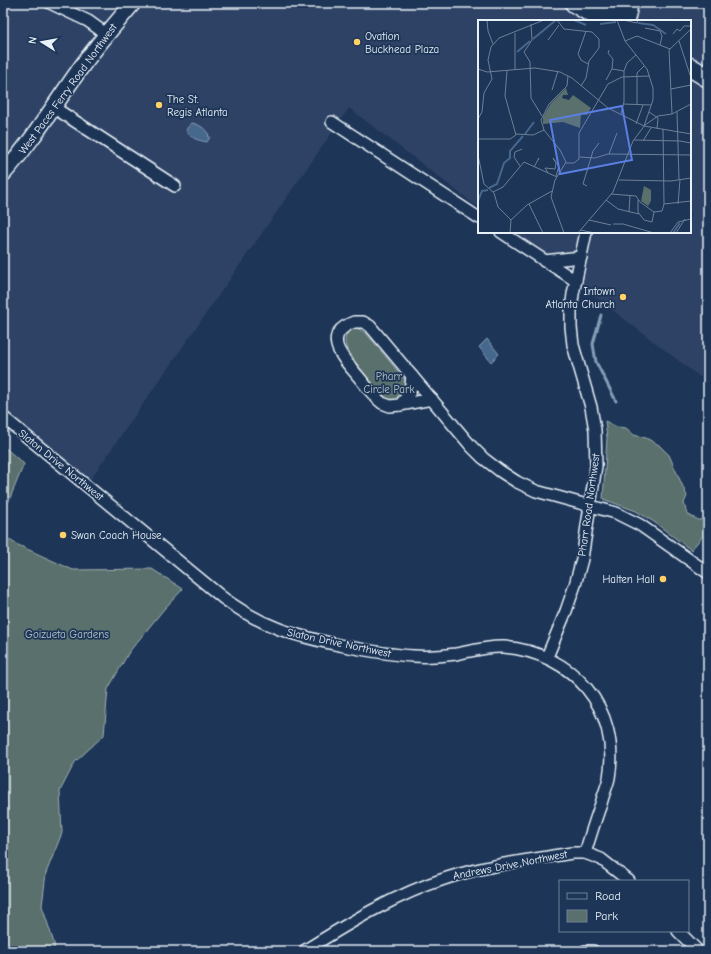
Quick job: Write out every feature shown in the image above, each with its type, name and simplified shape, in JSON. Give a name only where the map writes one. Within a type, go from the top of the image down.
[{"type":"highway","points":[[574,3],[602,20]]},
{"type":"highway","points":[[599,3],[617,15],[621,20]]},
{"type":"highway","points":[[691,68],[708,78]]},
{"type":"main road","name":"West Paces Ferry Road Northwest","points":[[3,174],[28,145],[78,71],[106,34],[133,3]]},
{"type":"street","points":[[50,3],[88,21],[106,34]]},
{"type":"street","points":[[628,20],[631,3]]},
{"type":"street","points":[[53,107],[175,186]]},
{"type":"street","points":[[332,122],[478,217]]},
{"type":"street","points":[[502,233],[576,281]]},
{"type":"street","name":"Pharr Road Northwest","points":[[546,657],[575,586],[582,559],[596,466],[596,436],[589,397],[573,345],[571,327],[571,310],[586,233]]},
{"type":"street","points":[[544,261],[581,257]]},
{"type":"street","points":[[432,399],[390,406],[382,403],[340,353],[337,342],[341,331],[347,325],[354,322],[363,322],[370,326],[432,399],[470,446],[500,471],[517,482],[536,491],[616,513],[640,525],[708,573]]},
{"type":"street","points":[[400,405],[410,392],[412,376]]},
{"type":"street","name":"Slaton Drive Northwest","points":[[3,417],[223,598],[238,609],[278,630],[360,650],[394,655],[435,656],[502,647],[525,650],[546,657],[568,670],[587,689],[600,710],[609,735],[611,756],[609,779],[585,853]]},
{"type":"street","name":"Andrews Drive Northwest","points":[[304,951],[373,910],[413,890],[446,878],[487,868],[572,853],[585,853],[601,859],[628,880]]},
{"type":"street","points":[[679,932],[698,951]]},
{"type":"street","points":[[585,951],[593,951]]},
{"type":"shaded area","points":[[3,3],[708,3],[708,383],[511,233],[691,233],[691,20],[478,20],[478,207],[349,108],[86,486],[7,428],[3,433]]},
{"type":"shaded area","points":[[191,123],[197,124],[206,130],[209,135],[208,136],[210,137],[207,142],[191,136],[186,130]]},
{"type":"shaded area","points":[[487,339],[499,354],[491,362],[479,347]]},
{"type":"green space","name":"Pharr Circle Park","points":[[351,328],[357,328],[366,333],[406,381],[406,391],[400,397],[392,401],[381,397],[347,350],[345,338]]},
{"type":"green space","points":[[605,421],[617,427],[626,428],[634,435],[646,438],[659,445],[669,455],[687,496],[684,503],[687,514],[698,520],[708,519],[708,530],[691,550],[654,522],[636,511],[603,499],[607,438]]},
{"type":"green space","points":[[3,446],[24,464],[3,515]]},
{"type":"green space","name":"Goizueta Gardens","points":[[3,536],[16,544],[73,570],[152,569],[183,589],[164,609],[129,652],[108,689],[104,735],[75,762],[60,791],[62,833],[46,873],[42,906],[54,943],[55,951],[3,951]]},
{"type":"waterway","points":[[601,315],[593,344],[596,362],[616,401]]},
{"type":"place","name":"Ovation Buckhead Plaza","points":[[357,42]]},
{"type":"place","name":"The St. Regis Atlanta","points":[[159,105]]},
{"type":"place","name":"Intown Atlanta Church","points":[[623,297]]},
{"type":"place","name":"Swan Coach House","points":[[63,535]]},
{"type":"place","name":"Halten Hall","points":[[663,579]]}]
